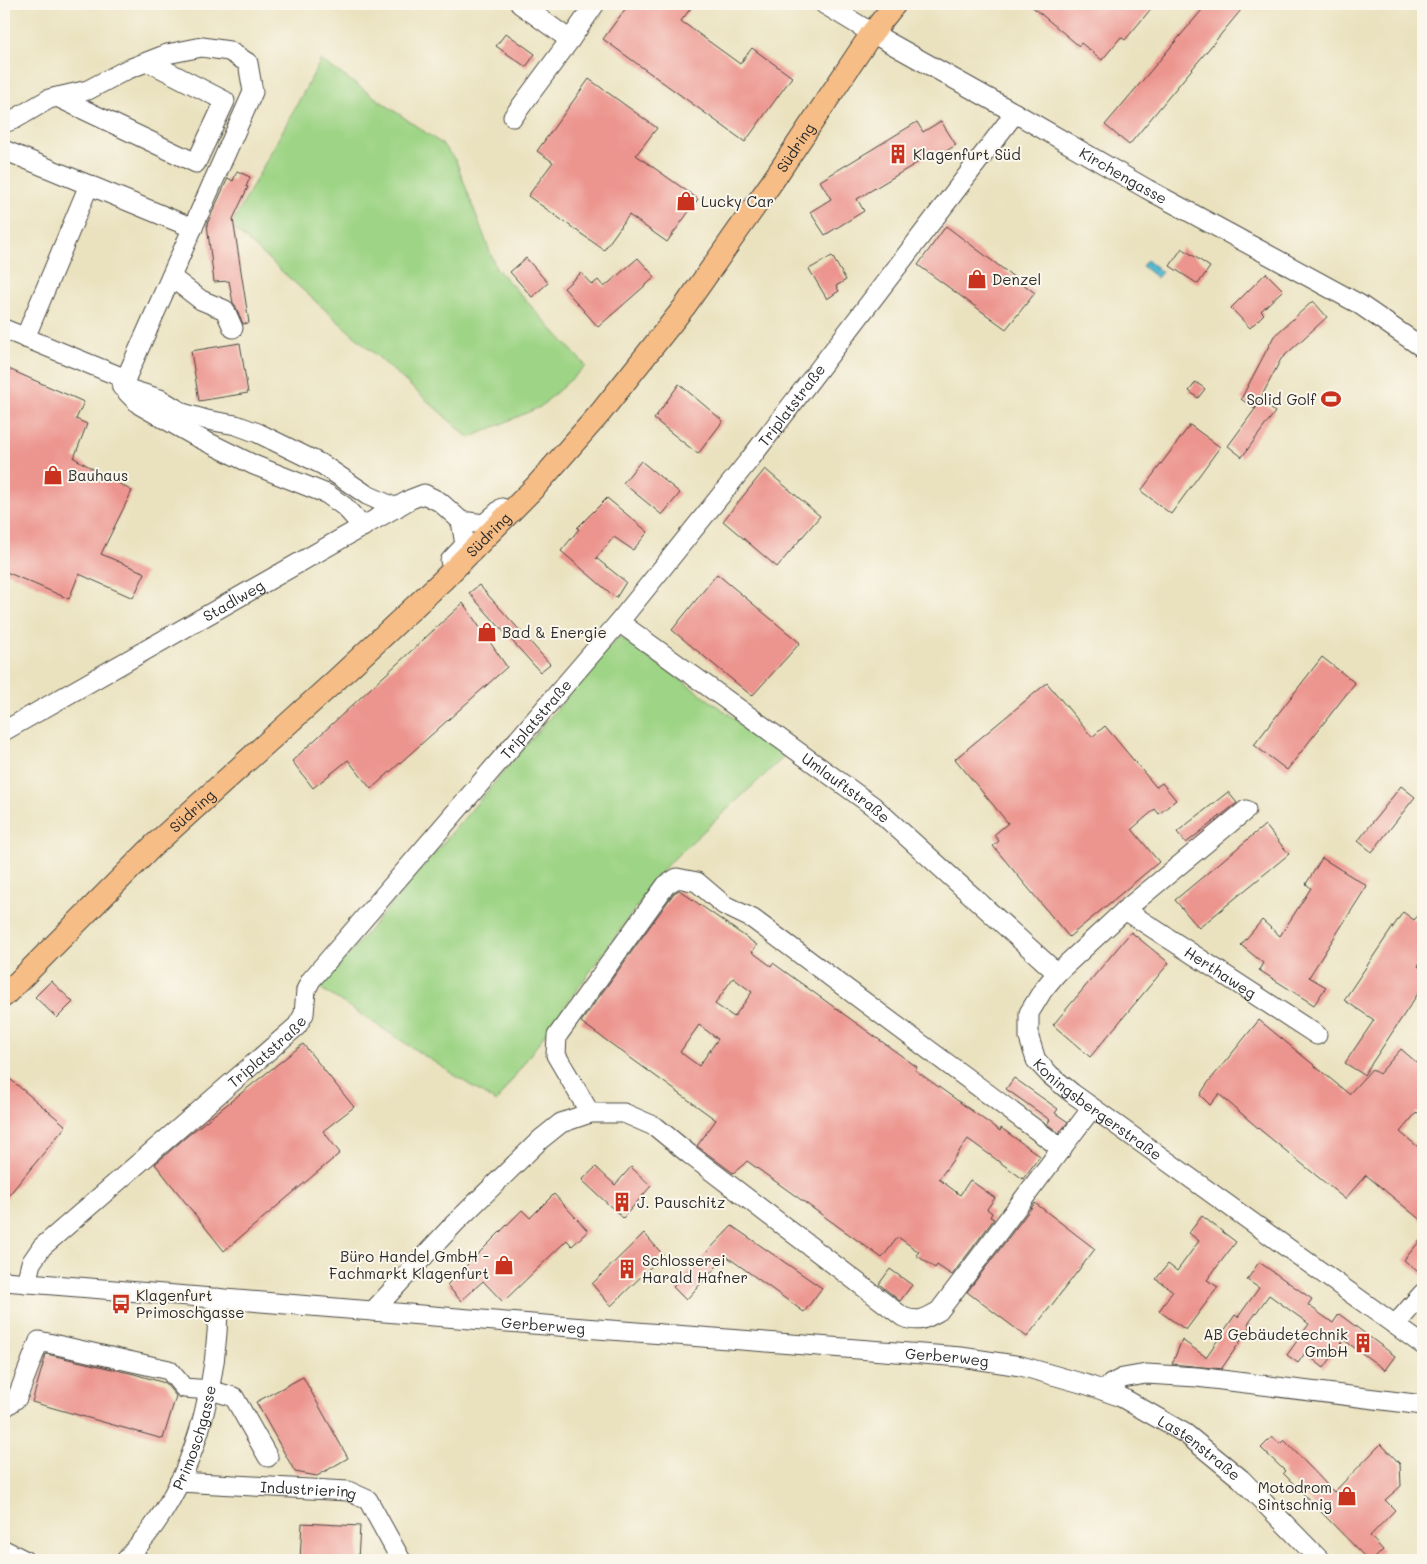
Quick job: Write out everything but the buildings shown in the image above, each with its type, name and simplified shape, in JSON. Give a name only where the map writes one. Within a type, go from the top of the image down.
[{"type":"main road","name":"Südring","points":[[4,996],[153,846],[444,580],[536,486],[601,412],[685,306],[772,182],[872,33],[895,4]]},
{"type":"street","points":[[520,4],[570,40]]},
{"type":"street","points":[[512,117],[595,4]]},
{"type":"street","name":"Kirchengasse","points":[[836,7],[872,33],[1147,189],[1359,304],[1423,348]]},
{"type":"street","points":[[4,123],[15,119],[49,99],[88,90],[126,70],[166,54],[202,47],[229,51],[248,63],[253,92],[124,383]]},
{"type":"street","points":[[58,97],[196,162],[225,102],[149,62]]},
{"type":"street","name":"Triplatstraße","points":[[26,1283],[31,1263],[42,1247],[297,1026],[304,1014],[306,990],[311,980],[619,622],[750,459],[1015,113]]},
{"type":"street","points":[[4,150],[193,228]]},
{"type":"street","points":[[25,338],[89,185]]},
{"type":"street","points":[[171,276],[201,300],[225,310],[233,328]]},
{"type":"street","points":[[4,329],[160,399],[183,413],[206,420],[236,425],[258,433],[324,464],[367,495],[396,508]]},
{"type":"street","points":[[124,383],[140,405],[192,435],[254,465],[327,494],[345,507],[363,527]]},
{"type":"street","points":[[444,580],[448,564],[465,544],[461,521],[484,524],[507,504],[536,486]]},
{"type":"street","name":"Stadlweg","points":[[4,731],[411,499],[424,494],[440,502],[461,521]]},
{"type":"street","name":"Umlauftstraße","points":[[619,622],[873,806],[1057,973]]},
{"type":"street","name":"Koningsbergerstraße","points":[[1246,810],[1124,910],[1057,973],[1029,1012],[1029,1038],[1036,1060],[1050,1075],[1092,1108],[1423,1345]]},
{"type":"street","points":[[590,1113],[556,1055],[557,1036],[666,885],[677,878],[697,882],[724,905],[753,919],[1062,1148]]},
{"type":"street","name":"Herthaweg","points":[[1124,910],[1317,1035]]},
{"type":"street","points":[[373,1311],[454,1224],[541,1139],[561,1123],[590,1113],[624,1113],[656,1127],[696,1160],[903,1317],[914,1321],[925,1319],[939,1311],[1092,1108]]},
{"type":"street","name":"Gerberweg","points":[[4,1281],[961,1356],[1021,1366],[1082,1383]]},
{"type":"street","points":[[1395,1325],[1423,1293]]},
{"type":"street","name":"Primoschgasse","points":[[126,1560],[156,1524],[179,1482],[197,1437],[210,1390],[219,1326],[218,1298]]},
{"type":"street","points":[[4,1408],[17,1398],[39,1341],[169,1370],[184,1388],[210,1390],[234,1397],[268,1457]]},
{"type":"street","points":[[1106,1391],[1111,1384],[1123,1378],[1146,1374],[1197,1377],[1423,1405]]},
{"type":"street","name":"Lastenstraße","points":[[1082,1383],[1121,1397],[1186,1434],[1241,1479],[1320,1560]]},
{"type":"street","name":"Industriering","points":[[179,1482],[348,1492],[368,1500],[401,1560]]},
{"type":"street","points":[[4,1550],[24,1560]]},
{"type":"green space","points":[[321,60],[442,144],[456,161],[496,268],[586,366],[540,407],[469,438],[231,226]]},
{"type":"green space","points":[[619,636],[786,755],[667,865],[496,1102],[320,988]]},
{"type":"water","points":[[1147,260],[1162,272],[1157,278],[1142,266]]},
{"type":"place","name":"Klagenfurt Süd","points":[[898,154]]},
{"type":"place","name":"Lucky Car","points":[[686,201]]},
{"type":"place","name":"Denzel","points":[[977,279]]},
{"type":"place","name":"Solid Golf","points":[[1331,399]]},
{"type":"place","name":"Bauhaus","points":[[53,475]]},
{"type":"place","name":"Bad & Energie","points":[[487,632]]},
{"type":"place","name":"J. Pauschitz","points":[[622,1202]]},
{"type":"place","name":"Büro Handel GmbH - Fachmarkt Klagenfurt","points":[[504,1265]]},
{"type":"place","name":"Schlosserei Harald Hafner","points":[[627,1269]]},
{"type":"place","name":"Klagenfurt Primoschgasse","points":[[121,1304]]},
{"type":"place","name":"AB Gebäudetechnik GmbH","points":[[1363,1343]]},
{"type":"place","name":"Motodrom Sintschnig","points":[[1347,1496]]}]
